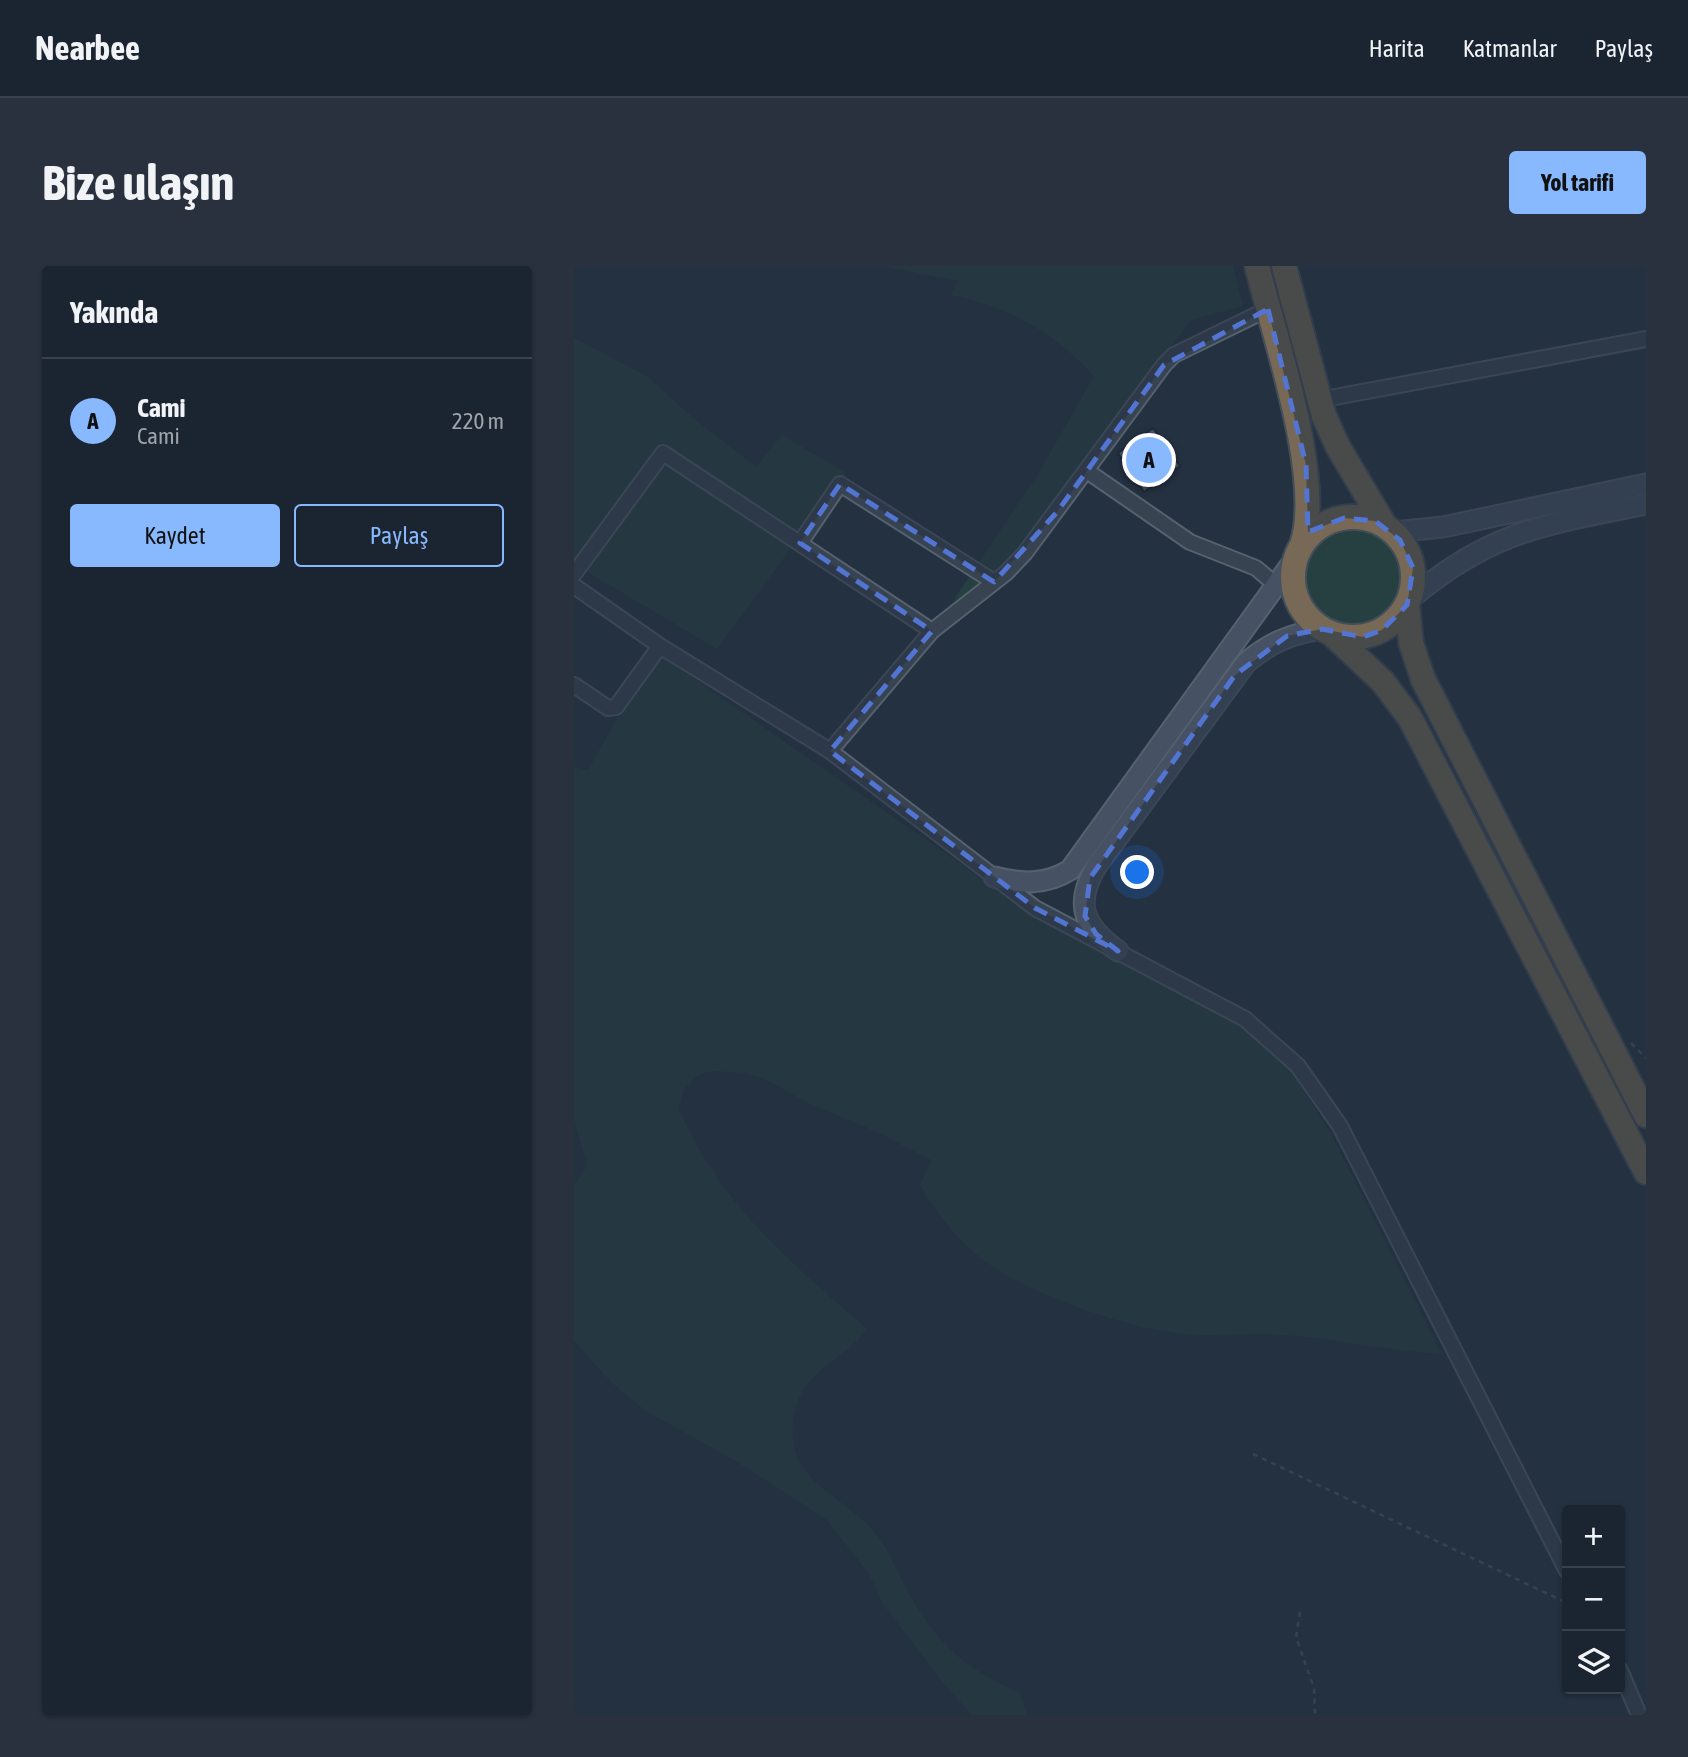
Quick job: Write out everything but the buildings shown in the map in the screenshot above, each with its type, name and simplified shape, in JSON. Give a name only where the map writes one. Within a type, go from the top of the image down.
[{"type":"highway","points":[[1256,266],[1306,465],[1310,505],[1293,576],[1296,597],[1306,615],[1383,682],[1410,718],[1646,1172]]},
{"type":"highway","points":[[1284,266],[1319,400],[1338,447],[1410,558],[1414,578],[1408,602],[1411,643],[1423,679],[1646,1115]]},
{"type":"highway","points":[[1300,551],[1316,531],[1334,520],[1355,517],[1389,529]]},
{"type":"highway","points":[[1327,631],[1352,638],[1373,634],[1391,624],[1408,602]]},
{"type":"main road","points":[[1389,529],[1443,527],[1646,484]]},
{"type":"main road","points":[[1408,602],[1458,561],[1499,539],[1528,529],[1646,505]]},
{"type":"main road","points":[[994,877],[1032,883],[1051,880],[1070,870],[1300,551]]},
{"type":"main road","points":[[1118,951],[1096,934],[1085,916],[1085,894],[1096,867],[1246,663],[1268,645],[1287,636],[1327,631]]},
{"type":"street","points":[[830,751],[932,631],[994,582],[1025,553],[1164,365],[1174,355],[1268,309]]},
{"type":"street","points":[[1319,400],[1646,339]]},
{"type":"street","points":[[574,574],[663,453],[932,631]]},
{"type":"street","points":[[1087,471],[1190,542],[1256,569],[1277,586]]},
{"type":"street","points":[[800,544],[839,484],[994,582]]},
{"type":"street","points":[[577,594],[830,751],[1035,908],[1245,1018],[1280,1048],[1314,1086],[1346,1137],[1565,1568]]},
{"type":"street","points":[[574,685],[608,708],[616,707],[660,646]]},
{"type":"street","points":[[1625,1683],[1639,1715]]},
{"type":"path","points":[[1252,1454],[1562,1601]]},
{"type":"path","points":[[1300,1612],[1296,1637],[1314,1688],[1315,1715]]},
{"type":"highlighted area","points":[[1268,309],[1306,465],[1308,532],[1344,518],[1375,521],[1400,540],[1413,568],[1407,605],[1382,630],[1363,637],[1322,629],[1287,636],[1235,675],[1090,878],[1085,916],[1096,934],[1118,951],[1035,908],[830,751],[932,631],[800,543],[840,484],[994,582],[1057,512],[1164,365]]},
{"type":"green space","points":[[883,266],[1233,266],[1243,306],[1191,320],[1108,431],[1026,551],[969,594],[953,601],[1038,474],[1094,376],[1063,347],[1029,323],[992,306],[951,295],[958,281]]},
{"type":"green space","points":[[574,338],[648,377],[692,417],[756,467],[782,435],[846,473],[717,649],[574,564]]},
{"type":"green space","points":[[1353,528],[1372,532],[1388,542],[1398,558],[1402,577],[1398,596],[1388,612],[1372,622],[1353,626],[1334,622],[1318,612],[1308,596],[1304,577],[1308,558],[1318,542],[1334,532]]},
{"type":"green space","points":[[655,652],[1013,900],[1235,1019],[1287,1064],[1332,1136],[1442,1354],[1284,1335],[1208,1335],[1161,1331],[1109,1318],[1056,1299],[989,1264],[959,1238],[920,1185],[931,1160],[877,1132],[806,1102],[769,1081],[745,1073],[712,1071],[698,1075],[683,1090],[679,1109],[715,1175],[760,1230],[867,1329],[857,1341],[813,1378],[804,1390],[793,1421],[793,1442],[799,1459],[808,1474],[820,1486],[864,1521],[877,1535],[916,1606],[939,1638],[966,1663],[1020,1693],[1027,1715],[972,1715],[943,1683],[883,1604],[869,1574],[827,1520],[736,1461],[646,1411],[613,1384],[574,1341],[574,1185],[587,1166],[574,1118],[574,767],[588,770]]},
{"type":"place","name":"Cami","points":[[1149,460]]}]
